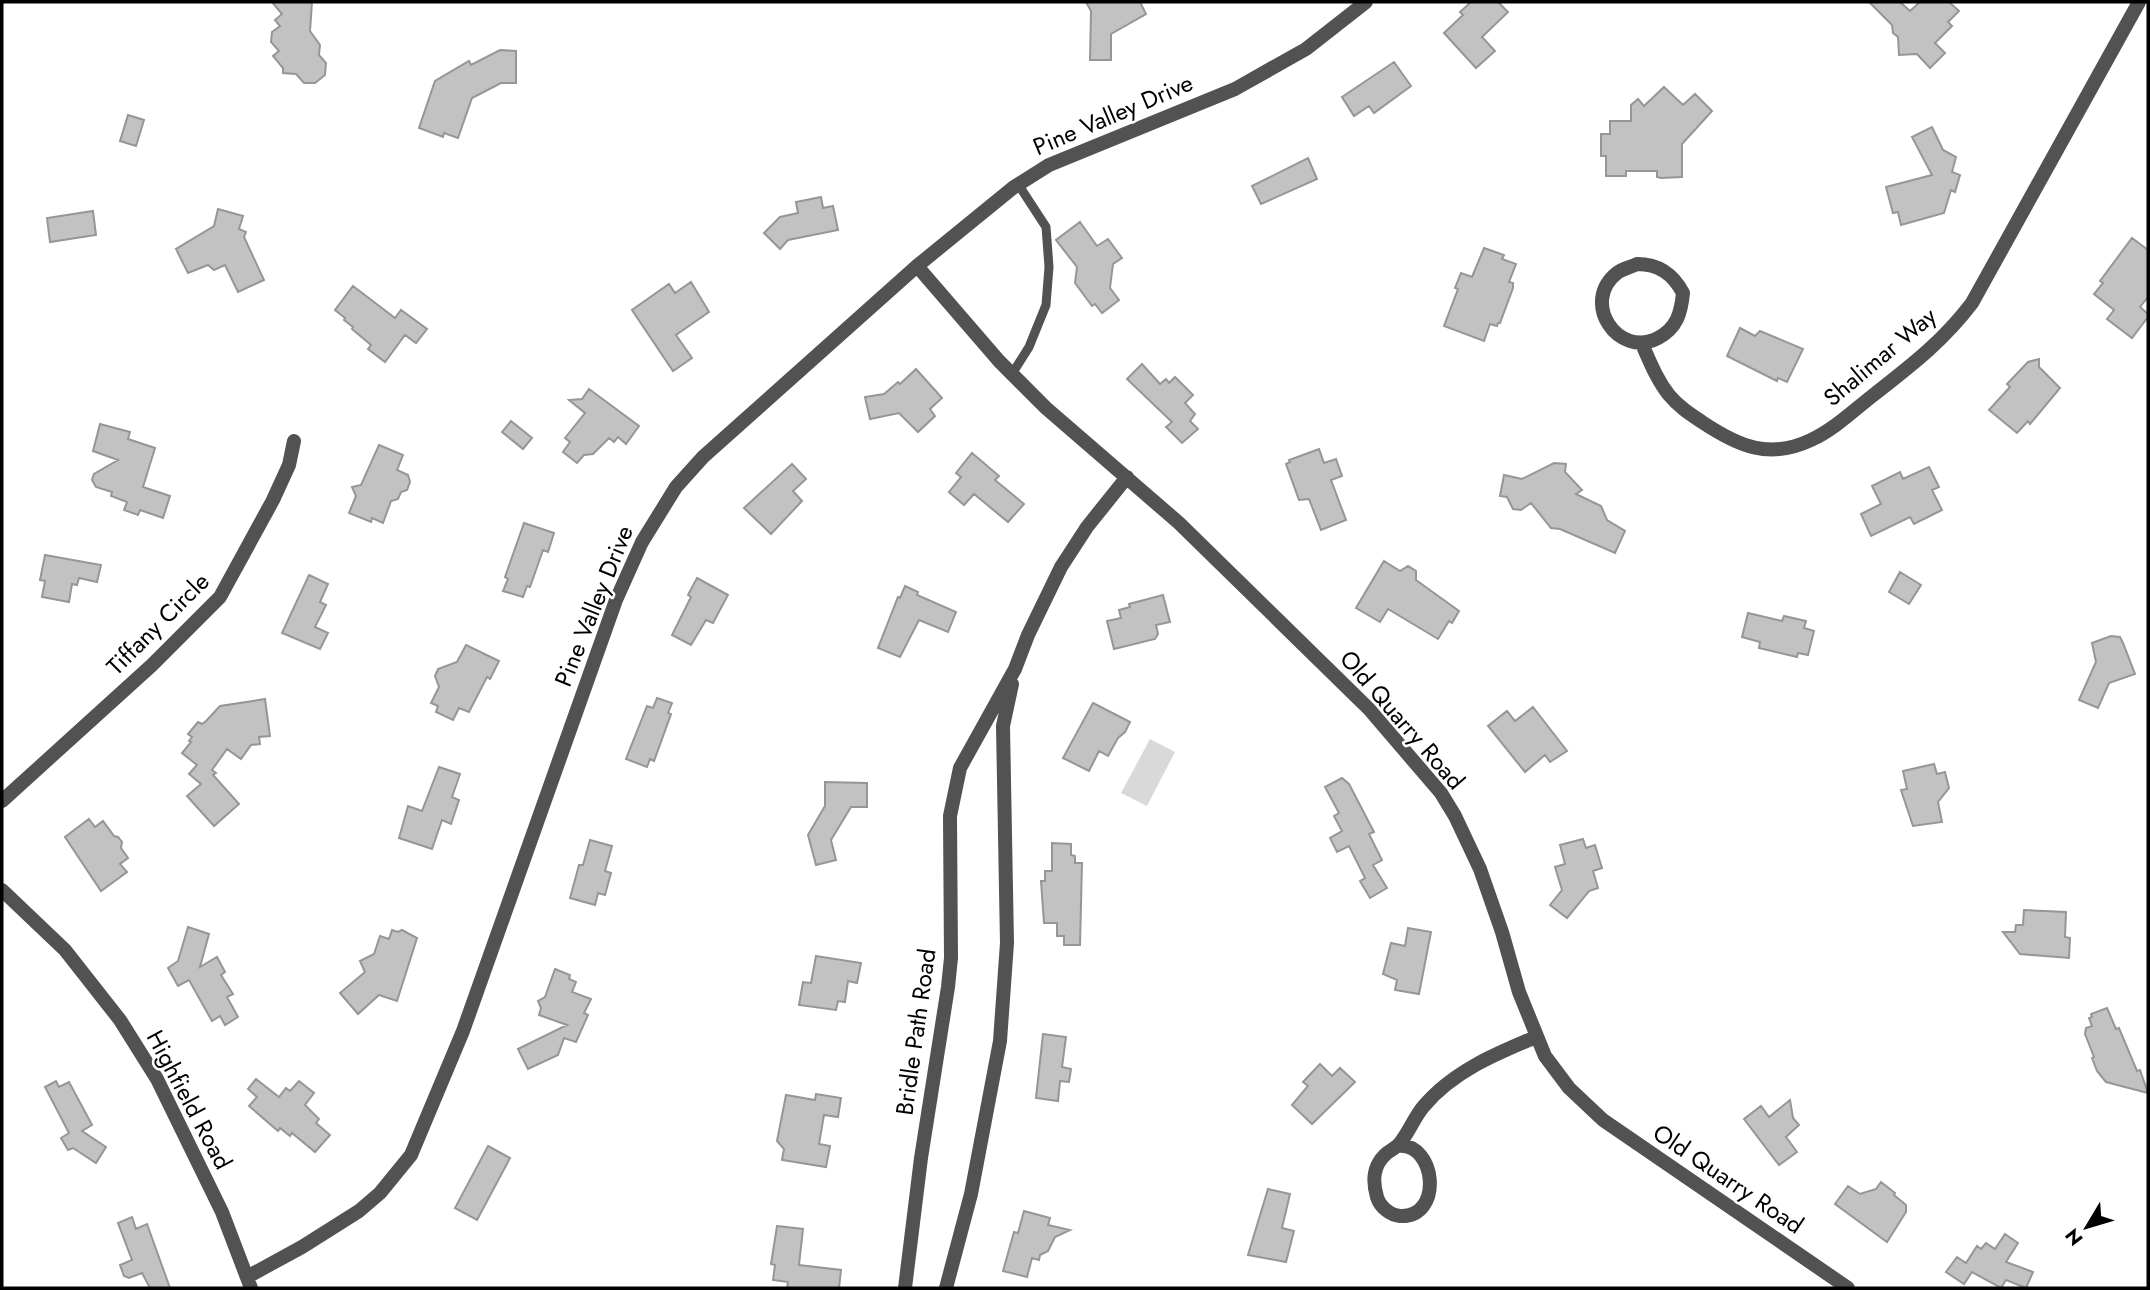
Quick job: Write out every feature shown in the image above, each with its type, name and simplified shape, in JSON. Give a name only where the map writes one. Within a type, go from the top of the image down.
[{"type":"street","name":"Pine Valley Drive","points":[[249,1282],[359,1211],[380,1193],[411,1156],[463,1031],[616,600],[642,542],[676,487],[703,457],[917,266],[1018,184],[1049,165],[1235,89],[1306,49],[1366,2]]},
{"type":"street","name":"Shalimar Way","points":[[1642,344],[1658,380],[1670,396],[1682,409],[1726,438],[1752,449],[1781,450],[1811,440],[1831,428],[1924,355],[1951,331],[1972,303],[2139,2]]},
{"type":"street","points":[[1637,264],[1648,264],[1668,273],[1683,293],[1679,318],[1665,335],[1642,344],[1628,342],[1611,328],[1605,320],[1601,302],[1606,286],[1618,273],[1637,264]]},
{"type":"street","name":"Old Quarry Road","points":[[917,266],[1012,374],[1046,408],[1179,523],[1369,709],[1441,793],[1480,869],[1502,932],[1518,992],[1536,1037],[1545,1056],[1569,1088],[1603,1120],[1848,1288]]},
{"type":"street","name":"Tiffany Circle","points":[[2,801],[152,665],[220,597],[273,500],[289,465],[294,441]]},
{"type":"street","name":"Bridle Path Road","points":[[946,1288],[971,1194],[1000,1041],[1007,943],[1003,726],[1015,669],[1028,635],[1061,567],[1087,527],[1127,477]]},
{"type":"street","name":"Bridle Path Road","points":[[905,1288],[921,1158],[951,958],[950,816],[953,792],[971,745],[1015,669]]},
{"type":"street","name":"Highfield Road","points":[[2,890],[65,950],[120,1020],[157,1079],[222,1212],[249,1282]]},
{"type":"street","points":[[1398,1146],[1406,1145],[1418,1151],[1427,1166],[1430,1185],[1429,1198],[1420,1211],[1398,1216],[1388,1212],[1378,1201],[1373,1178],[1377,1165],[1385,1154],[1398,1146],[1423,1107],[1450,1081],[1494,1054],[1536,1037]]},
{"type":"lane","points":[[1012,374],[1028,347],[1046,305],[1049,268],[1046,227],[1018,184]]},
{"type":"shaded area","points":[[1150,739],[1175,752],[1147,806],[1121,793]]},
{"type":"building","points":[[272,2],[312,2],[310,31],[320,45],[319,55],[326,63],[325,75],[315,83],[304,83],[296,74],[283,73],[283,68],[273,56],[279,51],[271,42],[272,32],[280,26],[275,20],[282,14]]},
{"type":"building","points":[[1086,2],[1140,2],[1146,14],[1111,34],[1111,60],[1090,60],[1091,11]]},
{"type":"building","points":[[1471,2],[1498,2],[1508,12],[1482,37],[1495,51],[1476,68],[1444,33],[1463,15],[1460,12]]},
{"type":"building","points":[[1869,2],[1900,2],[1910,11],[1920,2],[1949,2],[1959,11],[1948,22],[1952,26],[1935,43],[1945,53],[1930,68],[1917,54],[1899,55],[1898,37],[1893,33],[1892,25]]},
{"type":"building","points":[[500,50],[516,51],[516,83],[501,83],[472,98],[458,138],[444,133],[443,137],[419,128],[435,81],[469,61],[471,65]]},
{"type":"building","points":[[1394,62],[1411,86],[1374,113],[1369,106],[1354,116],[1342,97]]},
{"type":"building","points":[[1664,87],[1683,105],[1695,94],[1712,111],[1682,144],[1682,177],[1661,178],[1657,177],[1657,171],[1626,171],[1626,176],[1606,176],[1606,156],[1601,156],[1601,134],[1610,134],[1610,121],[1631,121],[1631,105],[1638,99],[1644,106]]},
{"type":"building","points":[[128,115],[144,120],[136,146],[120,141]]},
{"type":"building","points":[[1932,127],[1943,150],[1956,157],[1952,172],[1960,175],[1955,192],[1951,190],[1944,213],[1901,225],[1898,212],[1893,213],[1886,187],[1932,175],[1912,137]]},
{"type":"building","points":[[1308,158],[1317,179],[1261,204],[1252,186]]},
{"type":"building","points":[[821,197],[823,208],[833,206],[838,230],[788,240],[780,249],[764,233],[780,217],[798,213],[796,202]]},
{"type":"building","points":[[218,209],[243,216],[239,229],[246,232],[244,237],[264,280],[238,292],[225,265],[214,270],[208,265],[188,273],[176,249],[214,226]]},
{"type":"building","points":[[93,211],[96,235],[50,242],[47,218]]},
{"type":"building","points":[[1080,222],[1097,246],[1108,239],[1122,258],[1113,264],[1110,288],[1119,300],[1102,313],[1095,304],[1092,306],[1075,283],[1077,267],[1056,240]]},
{"type":"building","points":[[2132,238],[2148,250],[2148,297],[2140,307],[2148,317],[2132,338],[2107,319],[2114,310],[2094,294],[2103,283],[2100,281]]},
{"type":"building","points":[[1484,248],[1504,255],[1502,259],[1516,264],[1509,282],[1513,283],[1513,288],[1500,323],[1497,326],[1490,324],[1484,341],[1444,326],[1461,273],[1472,277]]},
{"type":"building","points":[[691,282],[709,312],[676,335],[692,358],[673,371],[632,310],[669,284],[675,293]]},
{"type":"building","points":[[353,286],[395,318],[401,310],[427,329],[416,343],[405,335],[385,362],[368,349],[371,345],[335,310]]},
{"type":"building","points":[[1740,328],[1755,336],[1760,331],[1803,349],[1787,382],[1778,378],[1777,381],[1727,356]]},
{"type":"building","points":[[2039,359],[2039,367],[2060,388],[2030,424],[2028,421],[2017,433],[1989,410],[2010,387],[2007,384],[2028,362]]},
{"type":"building","points":[[1142,364],[1160,384],[1166,379],[1169,383],[1175,377],[1193,395],[1185,403],[1195,414],[1190,421],[1198,429],[1182,443],[1166,427],[1172,422],[1127,379]]},
{"type":"building","points":[[916,369],[942,398],[930,409],[935,416],[918,432],[899,413],[870,419],[865,397],[884,394]]},
{"type":"building","points":[[589,389],[639,426],[626,444],[618,437],[614,442],[609,438],[593,454],[584,455],[577,463],[563,452],[570,442],[565,438],[585,413],[569,400],[582,399]]},
{"type":"building","points":[[511,421],[532,438],[523,449],[502,432]]},
{"type":"building","points":[[100,424],[130,432],[128,439],[155,448],[143,487],[170,496],[163,518],[140,510],[138,515],[124,510],[127,502],[111,496],[112,492],[96,487],[92,480],[94,474],[118,460],[93,451]]},
{"type":"building","points":[[379,445],[403,455],[397,470],[408,475],[410,482],[407,490],[401,492],[398,499],[391,501],[383,523],[372,518],[371,522],[349,513],[356,496],[352,487],[361,485]]},
{"type":"building","points":[[1319,449],[1324,463],[1336,459],[1342,476],[1331,480],[1346,520],[1321,530],[1309,499],[1299,500],[1286,464],[1289,460]]},
{"type":"building","points":[[972,453],[999,476],[995,480],[1024,504],[1008,522],[974,494],[964,505],[949,492],[961,477],[956,473]]},
{"type":"building","points":[[1554,463],[1566,464],[1565,472],[1582,490],[1576,494],[1601,506],[1607,520],[1625,531],[1615,553],[1560,529],[1551,528],[1531,503],[1521,510],[1513,509],[1507,497],[1500,496],[1504,475],[1522,479]]},
{"type":"building","points":[[792,464],[806,479],[793,491],[802,501],[771,534],[744,508]]},
{"type":"building","points":[[1929,467],[1939,487],[1932,490],[1942,510],[1914,524],[1910,517],[1871,536],[1861,514],[1881,504],[1872,486],[1900,472],[1903,479]]},
{"type":"building","points":[[524,523],[554,533],[548,552],[543,550],[530,587],[527,586],[523,597],[503,591],[508,579],[505,577]]},
{"type":"building","points":[[45,555],[101,565],[97,582],[79,578],[77,585],[72,584],[69,602],[42,597],[45,581],[40,580]]},
{"type":"building","points":[[1384,561],[1400,571],[1408,566],[1416,571],[1416,580],[1459,611],[1438,639],[1388,609],[1380,622],[1356,608]]},
{"type":"building","points":[[1900,572],[1921,585],[1909,604],[1889,592]]},
{"type":"building","points":[[309,575],[328,584],[320,602],[326,605],[315,627],[328,633],[320,649],[282,633]]},
{"type":"building","points":[[697,578],[728,595],[713,623],[706,620],[691,645],[672,635],[691,597],[688,595]]},
{"type":"building","points":[[905,586],[918,592],[917,595],[956,612],[948,632],[919,620],[900,657],[878,648]]},
{"type":"building","points":[[1163,595],[1170,622],[1156,625],[1158,634],[1155,639],[1114,649],[1107,621],[1121,618],[1119,610],[1130,607],[1129,604]]},
{"type":"building","points":[[1748,613],[1782,621],[1784,616],[1806,621],[1804,628],[1814,631],[1808,655],[1798,653],[1797,657],[1759,648],[1760,642],[1742,637]]},
{"type":"building","points":[[2111,636],[2120,637],[2135,674],[2109,683],[2098,708],[2079,700],[2096,662],[2092,643]]},
{"type":"building","points":[[466,645],[499,661],[490,679],[487,677],[469,712],[459,708],[453,720],[436,712],[438,706],[431,703],[439,687],[435,676],[438,669],[457,662]]},
{"type":"building","points":[[657,698],[672,703],[668,713],[671,714],[654,761],[650,759],[647,767],[626,759],[647,706],[653,708]]},
{"type":"building","points":[[265,699],[270,736],[259,737],[260,744],[251,745],[241,759],[227,749],[212,770],[216,773],[213,775],[239,804],[214,826],[187,796],[201,784],[189,774],[197,765],[182,753],[191,742],[189,741],[192,737],[188,734],[198,722],[202,724],[220,706]]},
{"type":"building","points":[[1093,703],[1130,722],[1108,756],[1099,751],[1089,771],[1063,758]]},
{"type":"building","points":[[1533,707],[1567,751],[1550,762],[1545,755],[1525,772],[1488,726],[1507,711],[1515,721]]},
{"type":"building","points":[[1934,764],[1937,774],[1945,772],[1949,788],[1938,802],[1942,822],[1913,826],[1901,790],[1907,789],[1903,771]]},
{"type":"building","points":[[439,767],[460,774],[452,797],[459,800],[451,824],[442,820],[432,849],[399,838],[408,806],[422,811]]},
{"type":"building","points":[[1342,778],[1349,784],[1374,832],[1369,834],[1382,860],[1373,865],[1387,888],[1370,898],[1360,881],[1365,878],[1349,846],[1337,852],[1330,838],[1342,831],[1334,816],[1339,813],[1325,787]]},
{"type":"building","points":[[825,782],[867,783],[867,807],[851,807],[831,840],[836,860],[816,865],[808,835],[825,806]]},
{"type":"building","points":[[89,819],[95,827],[103,821],[122,842],[121,848],[128,858],[120,864],[127,872],[101,891],[65,837]]},
{"type":"building","points":[[1583,839],[1586,848],[1595,845],[1602,868],[1593,871],[1598,888],[1589,891],[1567,918],[1550,905],[1562,890],[1555,867],[1565,864],[1560,845]]},
{"type":"building","points":[[590,840],[612,846],[605,871],[611,873],[605,895],[598,893],[595,905],[570,898],[579,865],[583,865]]},
{"type":"building","points":[[1052,843],[1071,844],[1071,855],[1075,856],[1075,863],[1082,863],[1080,945],[1064,945],[1064,936],[1057,936],[1057,923],[1044,923],[1041,881],[1045,881],[1045,871],[1052,871]]},
{"type":"building","points":[[2024,910],[2066,912],[2065,937],[2070,938],[2069,958],[2020,954],[2003,932],[2015,932],[2016,925],[2023,925]]},
{"type":"building","points":[[188,927],[209,934],[200,967],[217,957],[225,972],[221,975],[233,994],[227,997],[238,1017],[225,1025],[220,1016],[212,1021],[189,980],[178,986],[168,968],[178,961]]},
{"type":"building","points":[[1408,928],[1431,932],[1419,994],[1395,990],[1397,980],[1383,974],[1391,943],[1405,946]]},
{"type":"building","points":[[392,930],[402,930],[417,938],[397,1001],[379,995],[358,1014],[340,993],[365,972],[360,961],[374,954],[380,936],[389,939]]},
{"type":"building","points":[[816,956],[861,963],[857,983],[848,981],[845,1002],[838,1001],[836,1010],[799,1005],[803,982],[811,983]]},
{"type":"building","points":[[555,969],[570,975],[569,979],[576,982],[572,992],[591,999],[584,1013],[588,1015],[576,1042],[564,1038],[558,1055],[528,1069],[518,1049],[567,1025],[539,1015],[541,1008],[538,1001],[545,997]]},
{"type":"building","points":[[2107,1008],[2116,1029],[2119,1028],[2137,1071],[2140,1070],[2148,1093],[2106,1082],[2097,1071],[2085,1034],[2086,1028],[2092,1026],[2089,1018],[2092,1017],[2091,1014]]},
{"type":"building","points":[[1043,1034],[1066,1037],[1062,1067],[1071,1069],[1069,1082],[1060,1081],[1058,1101],[1036,1098]]},
{"type":"building","points":[[1320,1064],[1332,1076],[1340,1068],[1355,1082],[1312,1124],[1292,1105],[1308,1086],[1303,1082]]},
{"type":"building","points":[[256,1079],[279,1097],[286,1088],[290,1091],[299,1081],[314,1093],[305,1105],[319,1119],[316,1123],[330,1135],[315,1152],[292,1133],[290,1136],[280,1128],[278,1131],[249,1106],[257,1097],[248,1089]]},
{"type":"building","points":[[56,1081],[59,1087],[69,1082],[92,1125],[82,1131],[106,1147],[96,1163],[73,1148],[68,1150],[61,1138],[69,1133],[45,1087]]},
{"type":"building","points":[[816,1094],[841,1098],[838,1117],[824,1115],[819,1144],[830,1146],[826,1167],[782,1160],[784,1149],[777,1141],[786,1095],[815,1100]]},
{"type":"building","points":[[1790,1100],[1793,1118],[1799,1125],[1786,1137],[1797,1152],[1779,1165],[1744,1119],[1761,1106],[1769,1117]]},
{"type":"building","points":[[488,1146],[510,1158],[477,1220],[455,1208]]},
{"type":"building","points":[[1881,1182],[1906,1205],[1906,1212],[1887,1242],[1835,1204],[1848,1186],[1860,1194],[1876,1189]]},
{"type":"building","points":[[1268,1189],[1290,1194],[1282,1228],[1294,1231],[1286,1262],[1248,1255]]},
{"type":"building","points":[[1024,1211],[1050,1218],[1048,1225],[1070,1230],[1055,1237],[1048,1251],[1040,1255],[1039,1260],[1032,1258],[1027,1277],[1003,1271],[1014,1232],[1018,1233]]},
{"type":"building","points":[[132,1217],[136,1229],[147,1224],[170,1288],[150,1288],[142,1273],[129,1278],[124,1276],[120,1265],[132,1260],[118,1223]]},
{"type":"building","points":[[777,1226],[803,1229],[799,1265],[841,1270],[839,1288],[787,1288],[788,1282],[773,1280],[775,1265],[771,1264]]},
{"type":"building","points":[[2005,1234],[2018,1243],[2006,1262],[2033,1272],[2026,1288],[2006,1280],[2001,1288],[1972,1272],[1964,1284],[1946,1272],[1957,1257],[1966,1263],[1977,1246],[1981,1249],[1986,1243],[1995,1249]]}]
